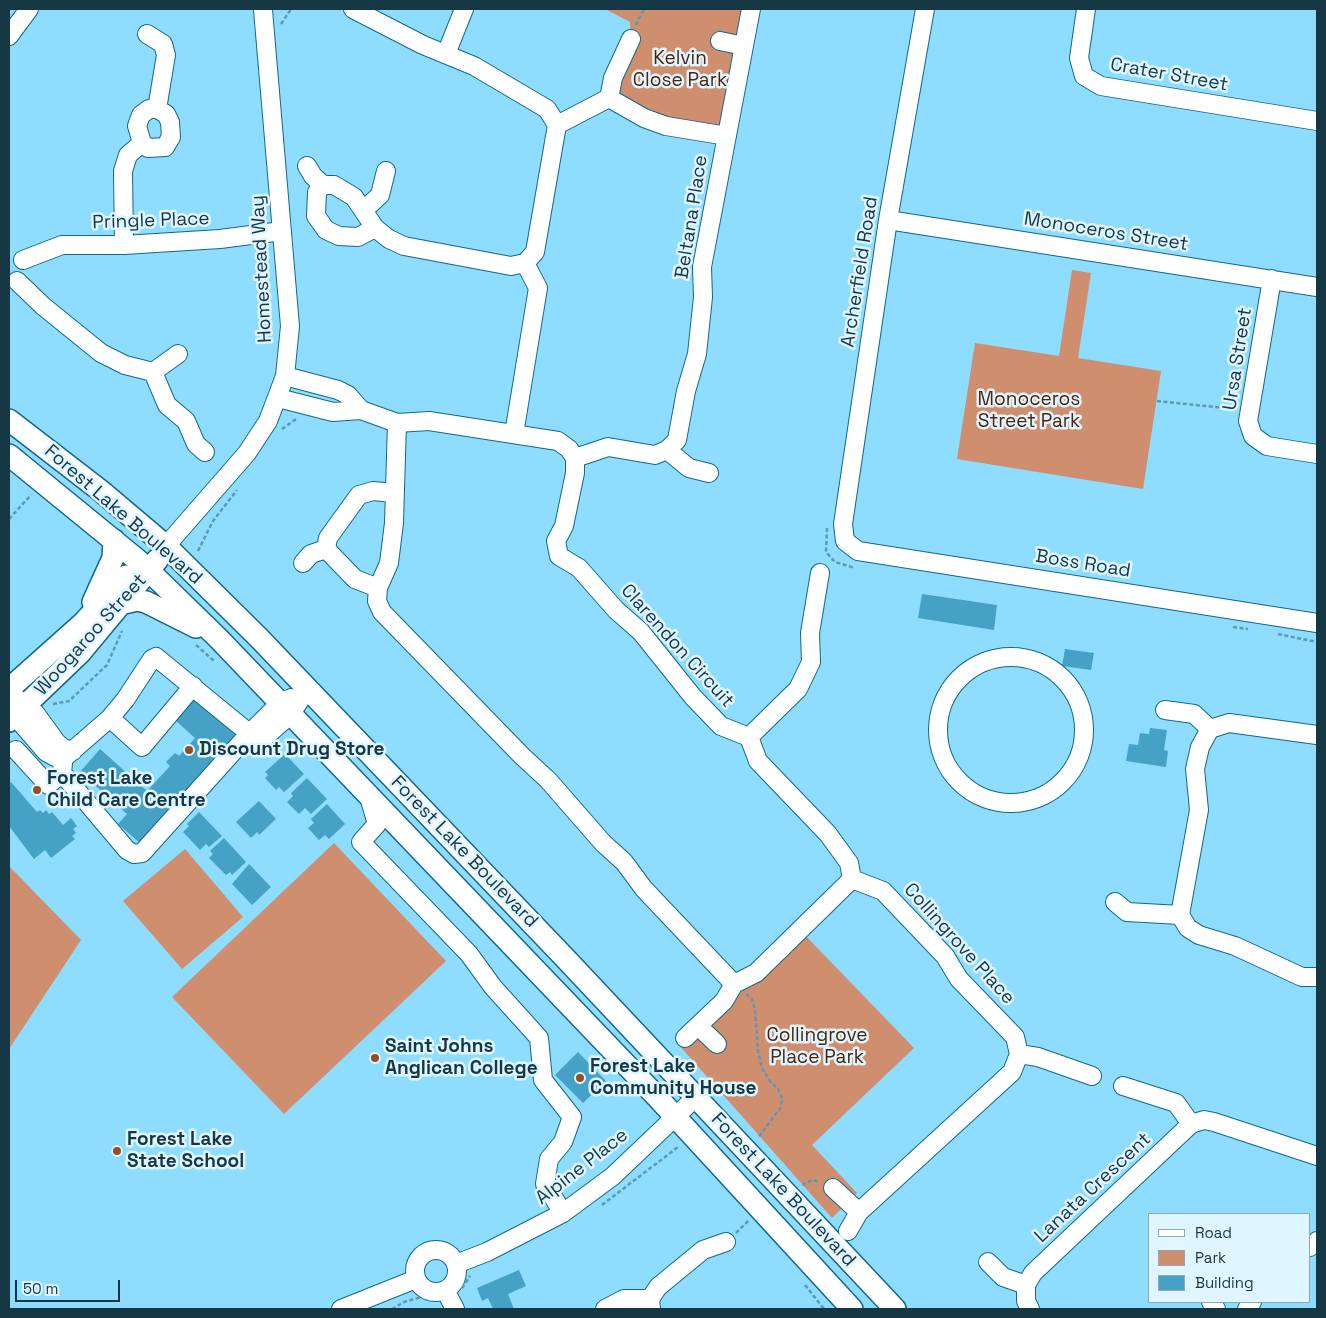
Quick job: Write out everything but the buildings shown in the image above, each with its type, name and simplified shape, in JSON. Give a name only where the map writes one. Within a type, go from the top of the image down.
[{"type":"main road","name":"Forest Lake Boulevard","points":[[9,420],[166,546],[259,638],[895,1309]]},
{"type":"main road","name":"Forest Lake Boulevard","points":[[9,455],[144,566],[219,639],[675,1117],[852,1309]]},
{"type":"main road","points":[[83,623],[111,564],[114,540]]},
{"type":"main road","name":"Woogaroo Street","points":[[9,689],[166,546]]},
{"type":"main road","name":"Woogaroo Street","points":[[14,708],[80,653],[120,604],[144,566]]},
{"type":"main road","points":[[120,604],[137,600],[146,602],[219,639]]},
{"type":"street","points":[[9,36],[29,9]]},
{"type":"street","name":"Homestead Way","points":[[166,546],[247,453],[268,421],[278,398],[284,376],[290,326],[262,9]]},
{"type":"street","points":[[307,166],[313,176],[323,185],[334,185],[354,197],[375,228],[389,240],[404,246],[511,266],[525,263],[535,252],[557,124],[547,109],[474,66],[352,9]]},
{"type":"street","points":[[446,54],[464,9]]},
{"type":"street","name":"Beltana Place","points":[[667,450],[677,440],[686,391],[697,354],[703,297],[702,267],[750,9]]},
{"type":"street","name":"Archerfield Road","points":[[845,542],[843,524],[888,220],[925,9]]},
{"type":"street","name":"Crater Street","points":[[1086,9],[1079,58],[1084,76],[1101,86],[1317,120]]},
{"type":"street","points":[[147,34],[163,44],[166,55],[157,108]]},
{"type":"street","points":[[609,98],[613,78],[631,39]]},
{"type":"street","points":[[720,41],[744,46]]},
{"type":"street","points":[[557,124],[609,98]]},
{"type":"street","points":[[609,98],[644,118],[666,126],[727,136]]},
{"type":"street","points":[[157,108],[166,114],[170,122],[171,137],[165,146],[156,149],[148,148],[142,143],[137,126],[141,116],[149,109],[157,108]]},
{"type":"street","points":[[124,245],[123,171],[128,155],[142,143]]},
{"type":"street","points":[[364,210],[380,195],[386,172]]},
{"type":"street","points":[[323,185],[317,192],[316,216],[326,230],[339,236],[358,237],[375,228]]},
{"type":"street","name":"Monoceros Street","points":[[888,220],[1317,287]]},
{"type":"street","name":"Pringle Place","points":[[16,257],[62,245],[124,245],[220,239],[282,231]]},
{"type":"street","points":[[16,257],[25,269],[13,281],[101,353],[125,364],[153,372]]},
{"type":"street","points":[[514,434],[538,288],[525,263]]},
{"type":"street","name":"Ursa Street","points":[[1272,280],[1248,421],[1253,436],[1267,446],[1317,454]]},
{"type":"street","points":[[153,372],[178,354]]},
{"type":"street","points":[[153,372],[167,405],[186,420],[196,444],[205,452]]},
{"type":"street","points":[[284,376],[338,390],[348,396],[361,410]]},
{"type":"street","points":[[278,398],[333,412],[361,410],[397,423],[429,421],[558,440],[569,449],[575,458],[608,447],[655,455],[667,450],[689,468],[708,473]]},
{"type":"street","points":[[397,423],[393,493],[394,523],[388,563],[378,588],[377,601],[382,612],[522,756],[548,780],[603,843],[624,862],[644,888],[734,984]]},
{"type":"street","name":"Clarendon Circuit","points":[[575,458],[575,473],[564,526],[556,541],[559,556],[579,568],[616,610],[641,632],[693,697],[721,726],[750,737]]},
{"type":"street","points":[[326,549],[328,538],[359,495],[373,490],[393,493]]},
{"type":"street","name":"Boss Road","points":[[845,542],[858,551],[1317,622]]},
{"type":"street","points":[[303,563],[311,554],[326,549]]},
{"type":"street","points":[[326,549],[355,579],[378,588]]},
{"type":"street","points":[[716,1044],[692,1032],[724,1001],[734,984],[756,973],[852,879],[849,863],[828,834],[758,760],[750,737],[798,689],[811,662],[810,632],[820,573]]},
{"type":"street","points":[[16,750],[48,785],[66,761],[110,718],[125,700],[152,659],[156,657],[194,686],[249,734]]},
{"type":"street","points":[[998,657],[1023,657],[1046,665],[1065,680],[1078,699],[1084,722],[1084,730],[1083,745],[1075,767],[1060,785],[1040,797],[1017,803],[994,801],[971,790],[953,774],[941,752],[938,727],[943,703],[956,682],[975,666],[998,657]]},
{"type":"street","points":[[110,718],[142,747],[194,686]]},
{"type":"street","points":[[14,708],[63,748],[66,761],[127,850],[134,854],[142,853],[249,734],[285,708],[307,689]]},
{"type":"street","points":[[1165,710],[1194,714],[1210,729]]},
{"type":"street","points":[[1317,735],[1228,722],[1210,729],[1200,748],[1195,769],[1199,810],[1180,915],[1188,928],[1199,935],[1235,946],[1302,977],[1317,976]]},
{"type":"street","points":[[369,797],[377,824],[361,842],[469,954],[493,987],[539,1038],[542,1080],[572,1117],[563,1142],[550,1159],[545,1184],[563,1213]]},
{"type":"street","name":"Collingrove Place","points":[[852,879],[883,891],[945,956],[959,979],[1015,1037],[1019,1054]]},
{"type":"street","points":[[1115,902],[1128,912],[1180,915]]},
{"type":"street","points":[[848,1231],[860,1212],[1012,1072],[1019,1054],[1038,1057],[1092,1076]]},
{"type":"street","points":[[1123,1086],[1176,1104],[1191,1124],[1204,1120],[1214,1122],[1317,1156]]},
{"type":"street","name":"Alpine Place","points":[[456,1264],[488,1252],[563,1213],[612,1176],[696,1097]]},
{"type":"street","name":"Lanata Crescent","points":[[1026,1284],[1033,1274],[1191,1124]]},
{"type":"street","points":[[833,1188],[860,1212]]},
{"type":"street","points":[[605,1309],[624,1299],[651,1304],[658,1288],[704,1250],[726,1242]]},
{"type":"street","points":[[440,1251],[447,1253],[456,1264],[456,1279],[445,1290],[430,1292],[423,1288],[416,1278],[415,1268],[418,1261],[429,1252],[440,1251]]},
{"type":"street","points":[[988,1262],[1003,1277],[1026,1284],[1026,1301],[1030,1309]]},
{"type":"street","points":[[341,1309],[416,1278]]},
{"type":"street","points":[[445,1290],[455,1309]]},
{"type":"path","points":[[1156,401],[1250,410]]},
{"type":"path","points":[[9,520],[33,493]]},
{"type":"path","points":[[827,525],[826,552],[831,559],[844,566],[864,569]]},
{"type":"path","points":[[1226,626],[1255,629]]},
{"type":"path","points":[[1271,632],[1317,642]]},
{"type":"path","points":[[734,984],[752,999],[755,1009],[758,1051],[762,1068],[769,1080],[778,1089],[782,1098],[781,1107],[757,1139]]},
{"type":"path","points":[[798,1186],[812,1180],[833,1188]]},
{"type":"green space","name":"Kelvin Close Park","points":[[605,9],[751,9],[727,136],[666,126],[609,98],[631,39],[630,22]]},
{"type":"green space","name":"Monoceros Street Park","points":[[1072,270],[1091,273],[1078,358],[1161,371],[1143,489],[957,459],[975,343],[1059,356]]},
{"type":"green space","points":[[334,843],[446,961],[284,1114],[172,997]]},
{"type":"green space","points":[[185,849],[243,917],[182,969],[123,901]]},
{"type":"green space","points":[[9,866],[81,940],[9,1049]]},
{"type":"green space","name":"Collingrove Place Park","points":[[800,930],[914,1048],[812,1145],[857,1193],[832,1218],[678,1044]]},
{"type":"place","name":"Discount Drug Store","points":[[189,750]]},
{"type":"place","name":"Forest Lake Child Care Centre","points":[[37,790]]},
{"type":"place","name":"Saint Johns Anglican College","points":[[375,1058]]},
{"type":"place","name":"Forest Lake Community House","points":[[580,1078]]},
{"type":"place","name":"Forest Lake State School","points":[[117,1151]]}]
